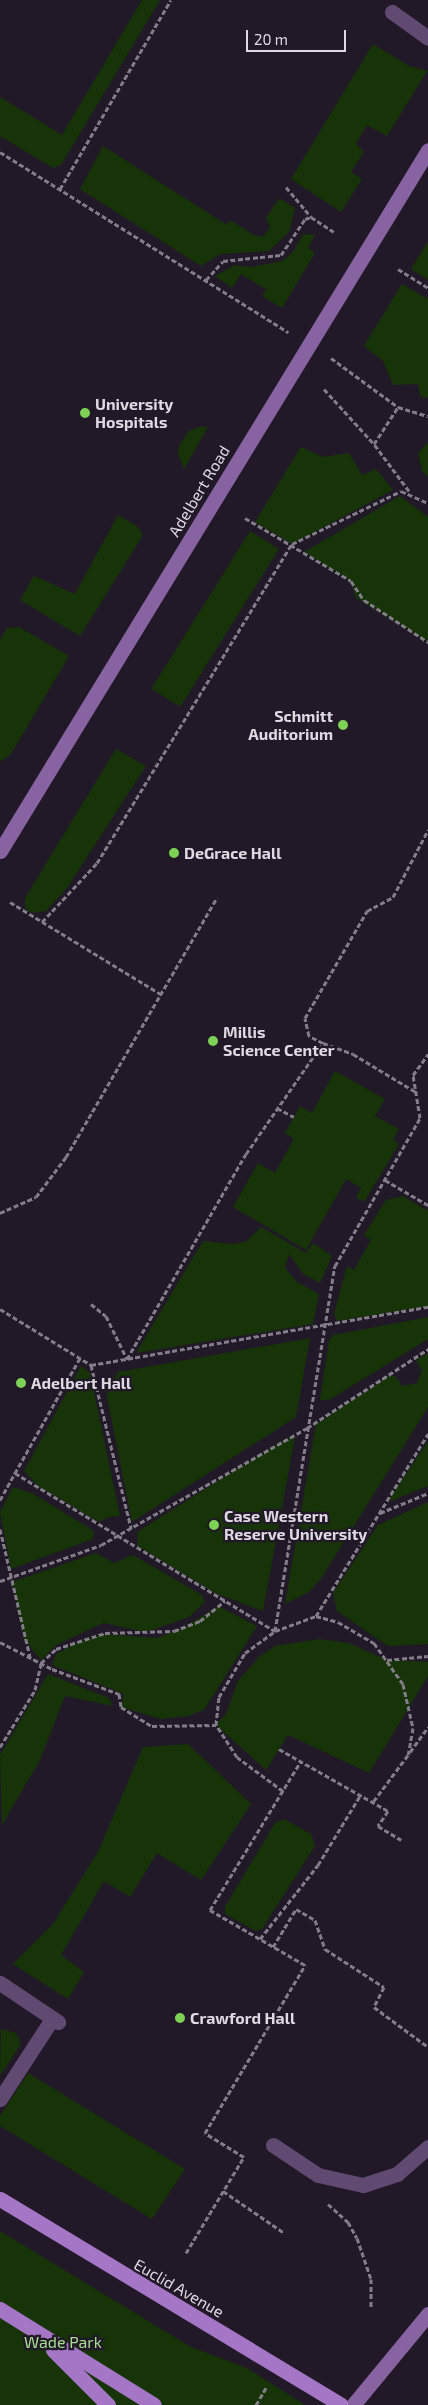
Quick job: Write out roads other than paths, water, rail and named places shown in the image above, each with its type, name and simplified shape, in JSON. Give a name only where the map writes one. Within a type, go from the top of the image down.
[{"type":"main road","name":"Euclid Avenue","points":[[0,2199],[341,2405]]},
{"type":"main road","points":[[0,2309],[36,2334],[154,2405]]},
{"type":"main road","points":[[36,2334],[108,2405]]},
{"type":"street","name":"Adelbert Road","points":[[0,851],[428,150]]},
{"type":"street","points":[[353,2405],[428,2314]]},
{"type":"lane","points":[[392,12],[428,38]]},
{"type":"lane","points":[[0,1983],[55,2020],[0,2099]]},
{"type":"lane","points":[[273,2145],[318,2174],[363,2185],[397,2174],[428,2147]]},
{"type":"place","name":"University Hospitals","points":[[85,413]]},
{"type":"place","name":"Schmitt Auditorium","points":[[343,725]]},
{"type":"place","name":"DeGrace Hall","points":[[174,853]]},
{"type":"place","name":"Millis Science Center","points":[[213,1041]]},
{"type":"place","name":"Adelbert Hall","points":[[21,1383]]},
{"type":"place","name":"Case Western Reserve University","points":[[214,1525]]},
{"type":"place","name":"Crawford Hall","points":[[180,2018]]},
{"type":"park label","name":"Wade Park","points":[[63,2342]]}]
